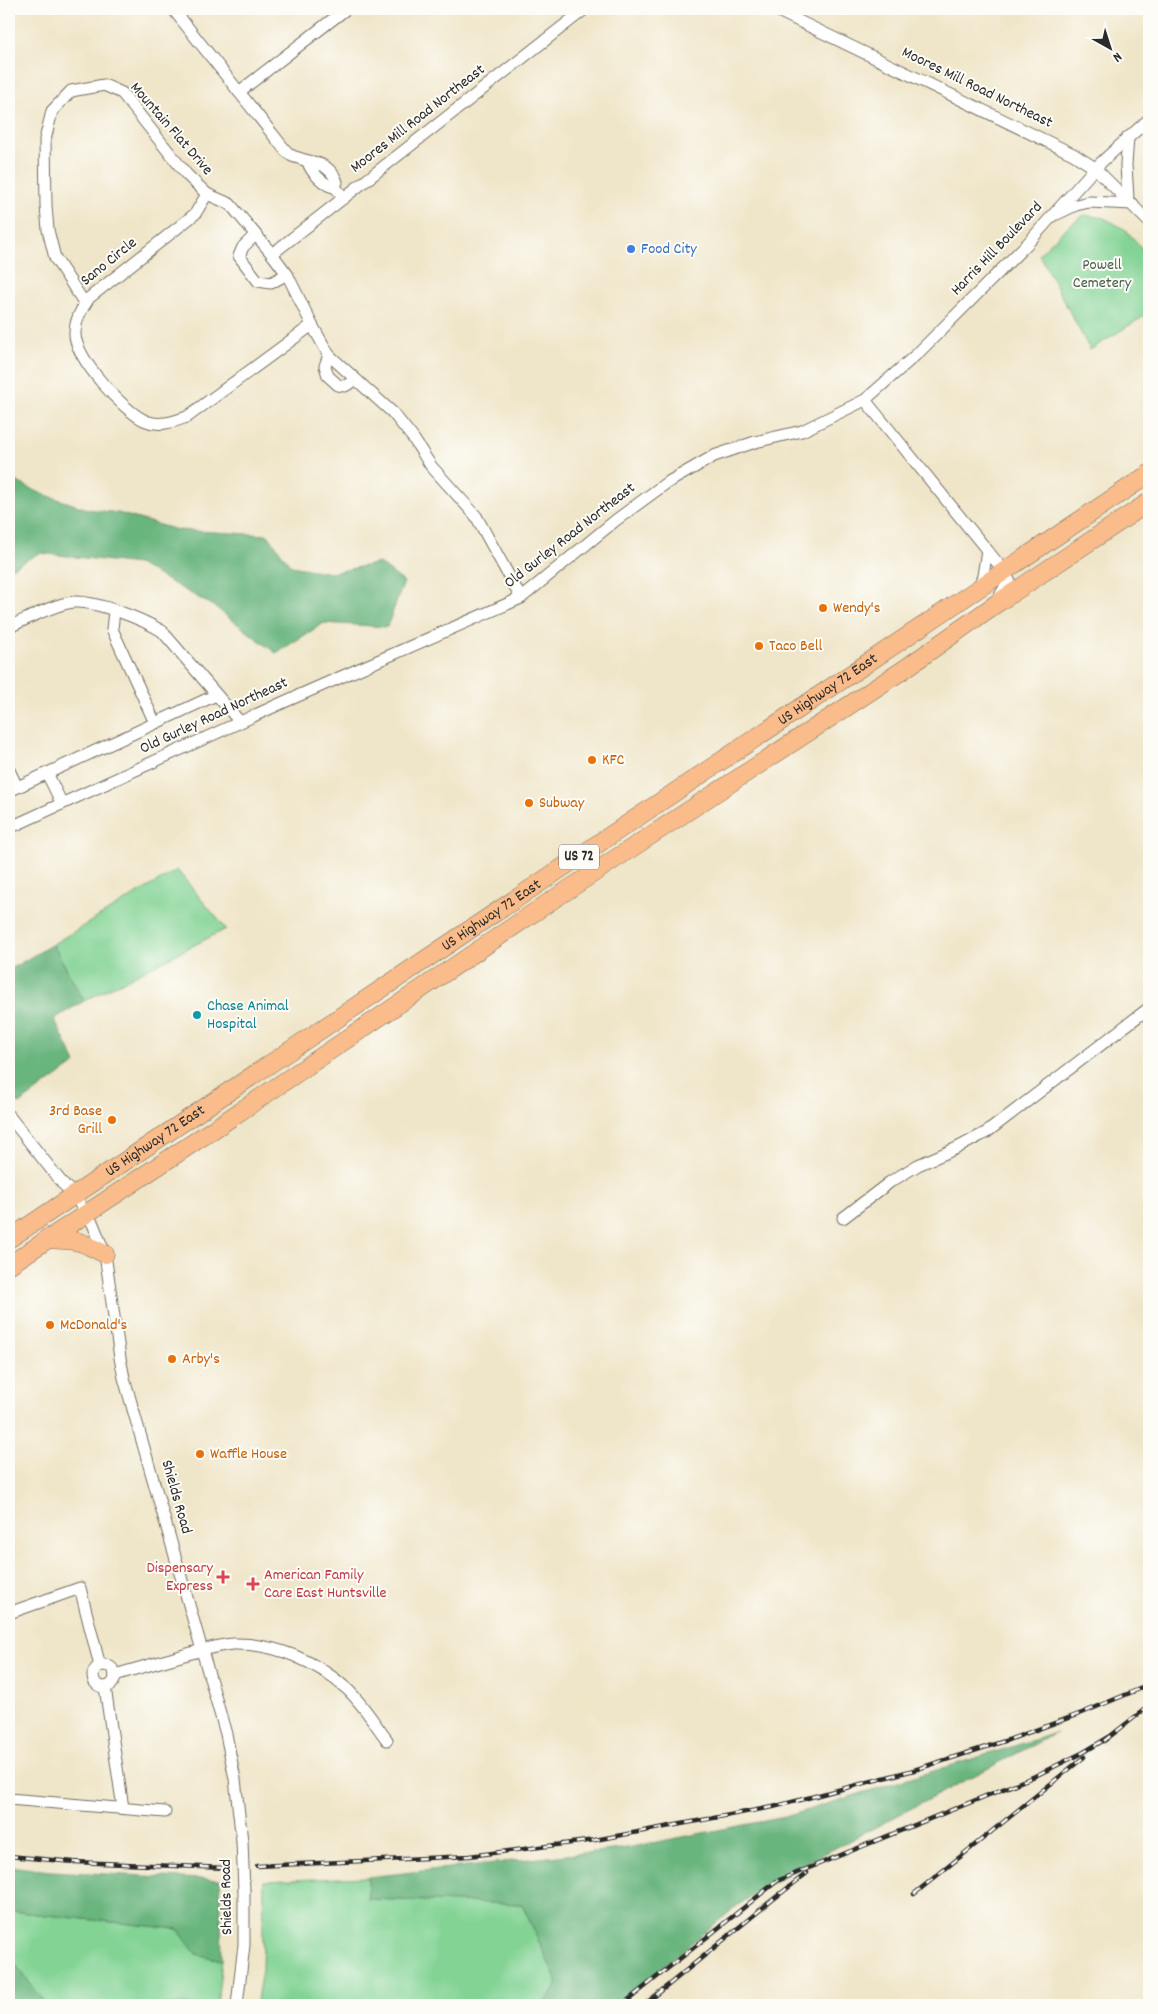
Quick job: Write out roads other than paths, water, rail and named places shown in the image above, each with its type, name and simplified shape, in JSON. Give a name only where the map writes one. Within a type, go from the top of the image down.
[{"type":"highway","name":"US Highway 72 East","points":[[9,1239],[1149,474]]},
{"type":"highway","name":"US Highway 72 East","points":[[9,1265],[552,901],[906,668],[992,606],[1149,502]]},
{"type":"highway","points":[[1122,520],[1149,514]]},
{"type":"highway","points":[[47,1238],[58,1241],[82,1242],[105,1254]]},
{"type":"street","points":[[173,9],[286,151],[292,156],[308,162],[320,163],[328,169],[335,176],[337,182],[335,187],[344,198]]},
{"type":"street","points":[[239,92],[346,9]]},
{"type":"street","name":"Moores Mill Road Northeast","points":[[272,254],[584,9]]},
{"type":"street","name":"Moores Mill Road Northeast","points":[[774,9],[1053,143],[1095,168],[1149,222]]},
{"type":"street","name":"Mountain Flat Drive","points":[[85,304],[55,258],[48,230],[46,206],[45,140],[52,111],[71,91],[104,84],[122,93],[187,175],[207,194]]},
{"type":"street","name":"Harris Hill Boulevard","points":[[865,400],[918,353],[1053,215],[1095,168],[1149,119]]},
{"type":"street","points":[[1053,215],[1076,205],[1089,202],[1131,202],[1126,165],[1128,137]]},
{"type":"street","points":[[207,194],[230,204],[272,254],[287,274],[329,355],[392,412],[432,466],[476,516],[521,598]]},
{"type":"street","name":"Sano Circle","points":[[207,194],[195,214],[89,298],[78,315],[74,334],[82,354],[90,367],[118,401],[131,412],[148,422],[169,423],[188,417],[312,325]]},
{"type":"street","points":[[255,235],[243,247],[239,256],[258,281],[271,283],[287,274]]},
{"type":"street","points":[[329,355],[325,366],[328,376],[338,385],[345,386],[356,380]]},
{"type":"street","points":[[865,400],[1004,571],[1009,580],[1005,589],[992,606]]},
{"type":"street","name":"Old Gurley Road Northeast","points":[[9,828],[240,722],[521,598],[616,520],[665,484],[714,456],[755,442],[802,431],[865,400]]},
{"type":"street","points":[[978,590],[983,576],[987,550]]},
{"type":"street","points":[[9,627],[45,611],[73,602],[96,606],[146,622],[162,631],[240,722]]},
{"type":"street","points":[[114,612],[112,629],[155,723]]},
{"type":"street","points":[[9,770],[13,789],[216,695]]},
{"type":"street","points":[[47,773],[62,804]]},
{"type":"street","points":[[843,1218],[890,1182],[918,1165],[987,1132],[1149,1008]]},
{"type":"street","name":"Shields Road","points":[[9,1116],[62,1183],[74,1195],[93,1224],[105,1254],[124,1378],[226,1734],[235,1779],[242,1841],[244,1891],[244,1946],[237,2005]]},
{"type":"street","points":[[9,1613],[80,1588],[100,1666]]},
{"type":"street","points":[[115,1675],[202,1650],[232,1644],[272,1648],[310,1662],[348,1690],[387,1740]]},
{"type":"street","points":[[100,1666],[111,1667],[115,1675],[112,1683],[105,1686],[96,1683],[93,1677],[95,1670],[100,1666]]},
{"type":"street","points":[[105,1686],[123,1808]]},
{"type":"street","points":[[9,1799],[165,1812]]},
{"type":"railway","points":[[257,1866],[469,1856],[595,1840],[773,1807],[914,1770],[1008,1740],[1082,1713],[1149,1685]]},
{"type":"railway","points":[[1104,1741],[1149,1706]]},
{"type":"railway","points":[[622,2005],[777,1881],[1035,1776],[1084,1752],[1109,1737]]},
{"type":"railway","points":[[914,1894],[1084,1757]]},
{"type":"railway","points":[[9,1856],[74,1862],[227,1868]]},
{"type":"railway","points":[[644,2005],[807,1873]]},
{"type":"place","name":"Food City","points":[[631,249]]},
{"type":"place","name":"Wendy's","points":[[823,608]]},
{"type":"place","name":"Taco Bell","points":[[759,646]]},
{"type":"place","name":"KFC","points":[[592,760]]},
{"type":"place","name":"Subway","points":[[529,803]]},
{"type":"place","name":"Chase Animal Hospital","points":[[197,1015]]},
{"type":"place","name":"3rd Base Grill","points":[[112,1120]]},
{"type":"place","name":"McDonald's","points":[[50,1325]]},
{"type":"place","name":"Arby's","points":[[172,1359]]},
{"type":"place","name":"Waffle House","points":[[200,1454]]},
{"type":"place","name":"Dispensary Express","points":[[223,1577]]},
{"type":"place","name":"American Family Care East Huntsville","points":[[253,1584]]},
{"type":"park label","name":"Powell Cemetery","points":[[1102,274]]}]
